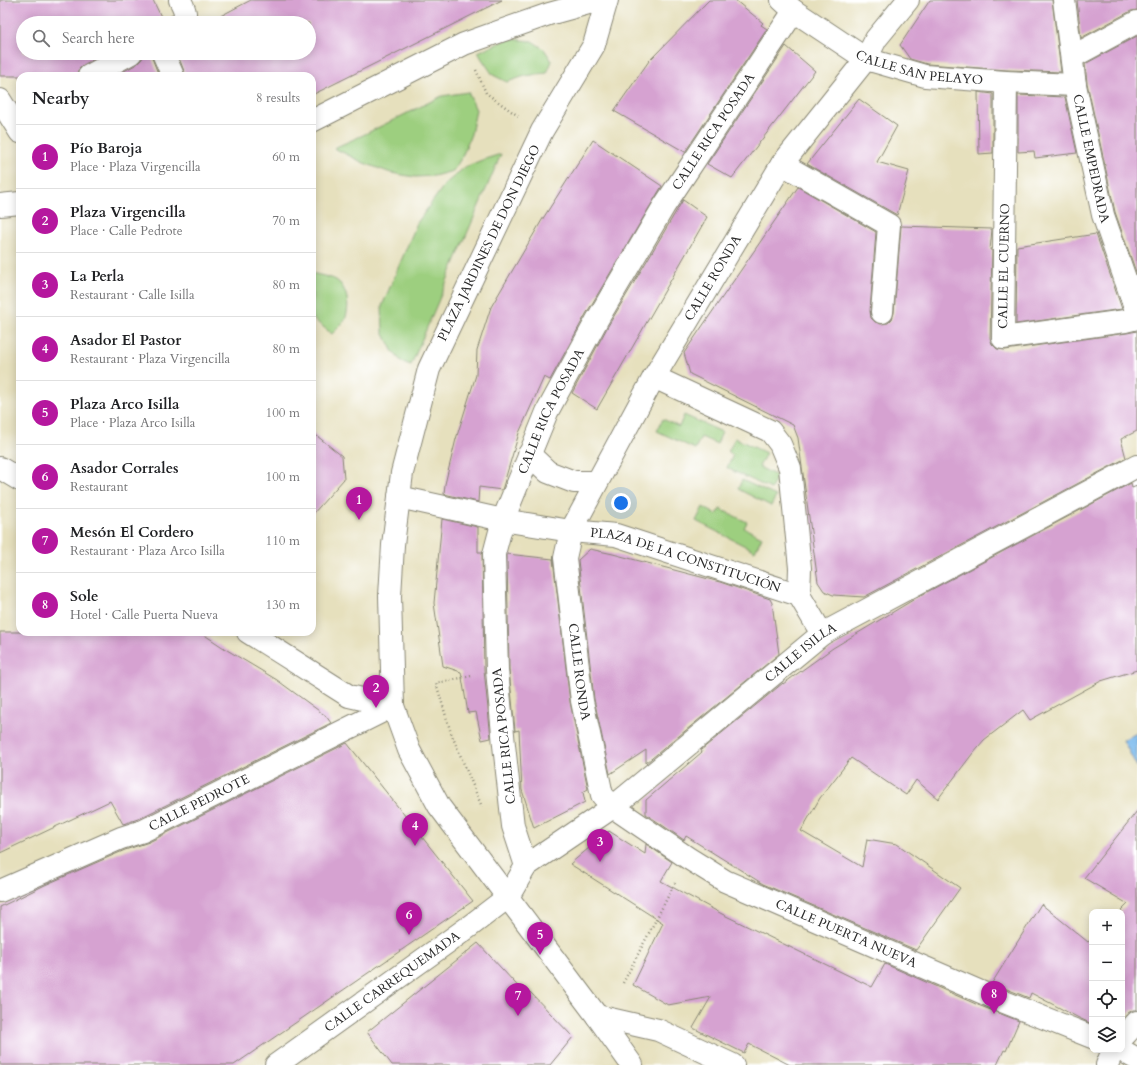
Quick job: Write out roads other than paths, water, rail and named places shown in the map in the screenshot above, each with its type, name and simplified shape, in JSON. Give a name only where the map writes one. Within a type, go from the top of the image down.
[{"type":"street","points":[[180,0],[185,16]]},
{"type":"street","points":[[316,119],[464,44],[549,14],[600,0]]},
{"type":"street","name":"PLAZA JARDINES DE DON DIEGO","points":[[607,0],[594,45],[542,131],[429,369],[402,473],[393,545],[390,596],[393,706],[409,750],[439,806],[597,1016],[632,1065]]},
{"type":"street","name":"CALLE RONDA","points":[[613,807],[602,795],[582,701],[565,558],[571,531],[654,377],[782,164],[866,59],[876,39],[908,0]]},
{"type":"street","name":"CALLE EMPEDRADA","points":[[1064,0],[1075,85],[1103,216],[1137,313]]},
{"type":"street","name":"CALLE SAN PELAYO","points":[[788,6],[866,59],[925,76],[1075,85]]},
{"type":"street","name":"CALLE RICA POSADA","points":[[526,866],[513,826],[497,670],[494,554],[503,520],[546,412],[597,320],[664,206],[788,6]]},
{"type":"street","points":[[1072,57],[1137,22]]},
{"type":"street","points":[[97,72],[119,60]]},
{"type":"street","points":[[166,60],[172,72]]},
{"type":"street","name":"CALLE EL CUERNO","points":[[1006,82],[1003,338],[1137,318]]},
{"type":"street","points":[[0,100],[16,121]]},
{"type":"street","points":[[782,164],[889,225],[882,312]]},
{"type":"street","points":[[0,205],[16,203]]},
{"type":"street","name":"PLAZA DE LA CONSTITUCIÓN","points":[[571,531],[616,535],[799,595],[800,568],[790,468],[780,444],[770,431],[654,377]]},
{"type":"street","points":[[529,454],[548,472],[574,482],[597,482]]},
{"type":"street","name":"CALLE ISILLA","points":[[508,897],[526,866],[613,807],[822,634],[1137,466]]},
{"type":"street","points":[[0,468],[16,478]]},
{"type":"street","points":[[398,497],[503,520],[571,531]]},
{"type":"street","points":[[799,595],[822,634]]},
{"type":"street","points":[[254,636],[349,696],[393,706]]},
{"type":"street","name":"CALLE PEDROTE","points":[[0,891],[121,838],[143,831],[393,706]]},
{"type":"street","name":"CALLE PUERTA NUEVA","points":[[613,807],[688,858],[725,881],[997,999],[1089,1036]]},
{"type":"street","name":"CALLE CARREQUEMADA","points":[[276,1065],[470,926],[508,897]]},
{"type":"street","points":[[597,1016],[658,1030],[733,1065]]},
{"type":"street","points":[[1125,1035],[1137,1022]]},
{"type":"street","points":[[1125,1052],[1137,1059]]},
{"type":"street","points":[[1107,1065],[1112,1053]]},
{"type":"water","points":[[1137,733],[1137,767],[1123,740]]},
{"type":"place","name":"Pío Baroja","points":[[359,520]]},
{"type":"place","name":"Plaza Virgencilla","points":[[376,708]]},
{"type":"place","name":"Asador El Pastor","points":[[415,846]]},
{"type":"place","name":"La Perla","points":[[600,862]]},
{"type":"place","name":"Asador Corrales","points":[[409,935]]},
{"type":"place","name":"Plaza Arco Isilla","points":[[540,955]]},
{"type":"place","name":"Sole","points":[[994,1014]]},
{"type":"place","name":"Mesón El Cordero","points":[[518,1016]]}]
